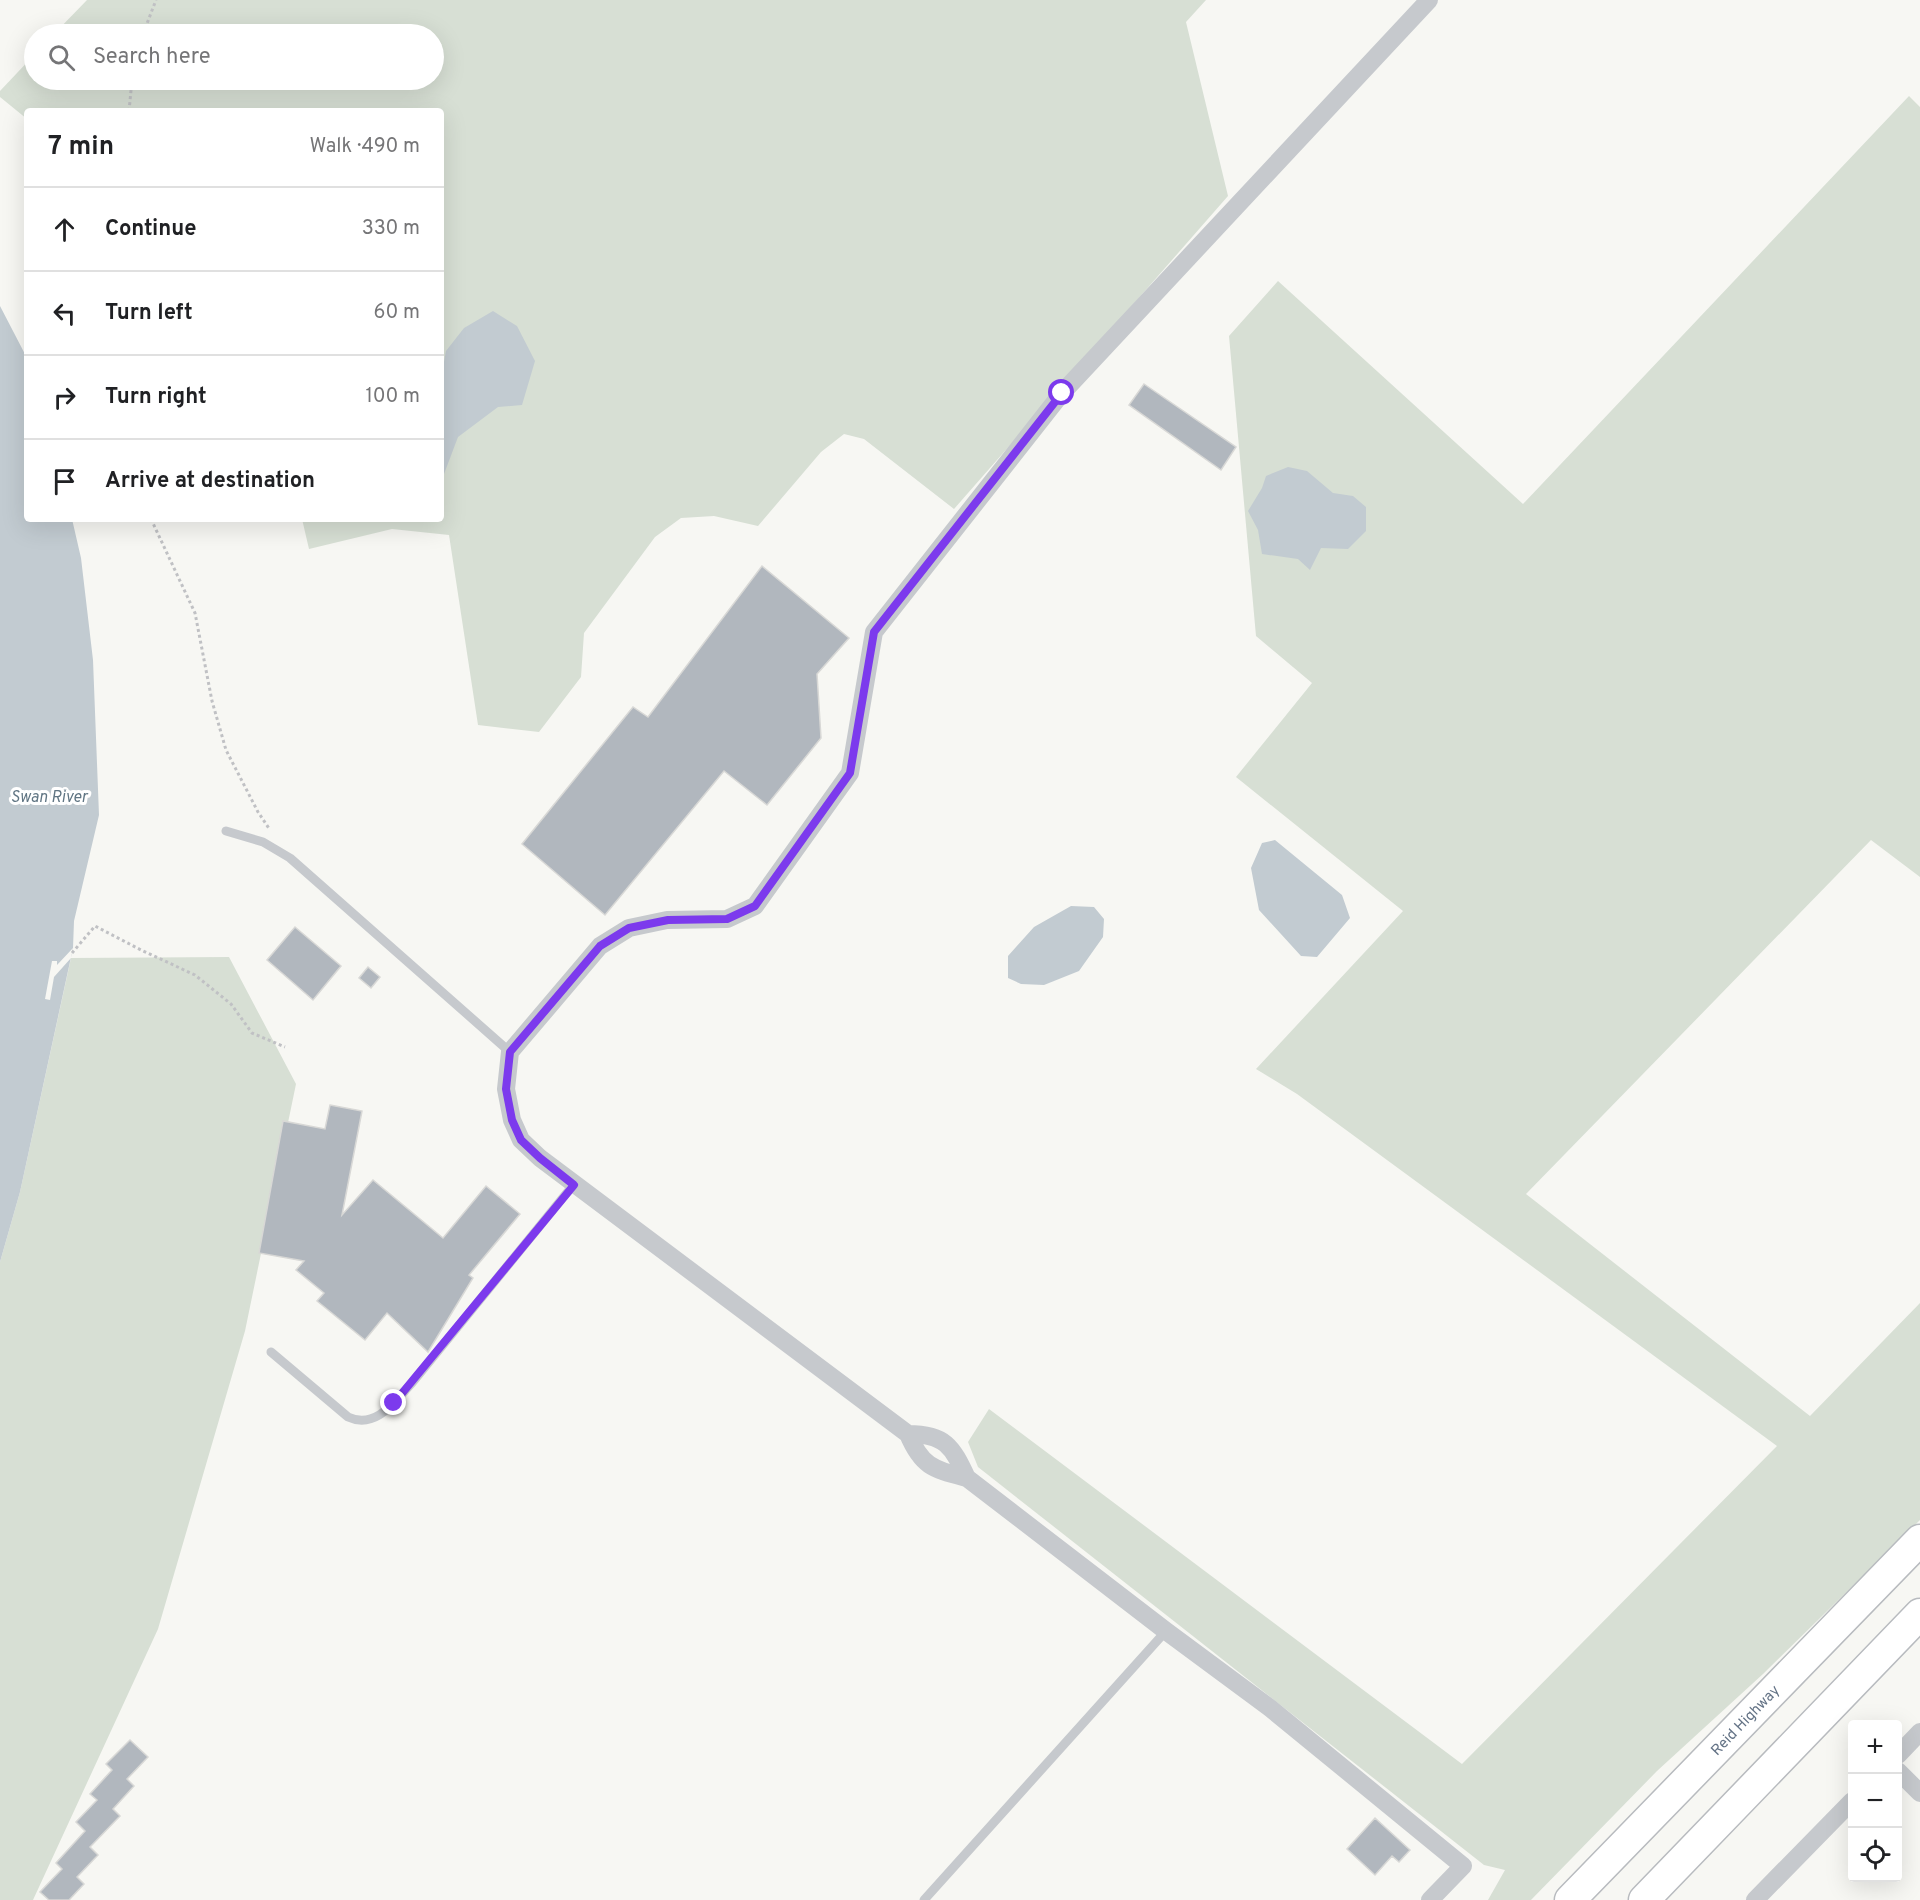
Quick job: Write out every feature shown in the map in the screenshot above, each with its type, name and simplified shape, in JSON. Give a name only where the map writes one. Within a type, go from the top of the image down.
[{"type":"highway","name":"Reid Highway","points":[[1570,1900],[1920,1540]]},
{"type":"highway","points":[[1644,1900],[1920,1614]]},
{"type":"street","points":[[1429,0],[1062,393],[874,632],[850,773],[755,906],[727,919],[668,920],[629,928],[600,946],[510,1052],[506,1089],[512,1120],[521,1140],[540,1158],[908,1434],[913,1446],[926,1464],[943,1472],[967,1478],[1270,1708],[1463,1866],[1430,1900]]},
{"type":"street","points":[[908,1434],[924,1434],[943,1440],[955,1453],[967,1478]]},
{"type":"street","points":[[1902,1751],[1920,1732]]},
{"type":"street","points":[[1900,1774],[1920,1793]]},
{"type":"street","points":[[1755,1900],[1848,1805]]},
{"type":"lane","points":[[226,831],[263,842],[290,858],[510,1052]]},
{"type":"lane","points":[[271,1353],[348,1417],[358,1422],[375,1418],[394,1403],[412,1383],[574,1185]]},
{"type":"lane","points":[[924,1900],[1166,1631]]},
{"type":"path","points":[[147,24],[156,0]]},
{"type":"path","points":[[129,108],[131,90]]},
{"type":"path","points":[[152,522],[195,613],[212,701],[226,750],[258,812],[290,858]]},
{"type":"path","points":[[72,953],[95,926],[141,951],[195,975],[231,1004],[252,1033],[285,1047]]},
{"type":"shaded area","points":[[87,0],[1206,0],[1186,22],[1228,196],[954,509],[864,439],[844,434],[821,452],[758,526],[714,516],[681,518],[655,537],[584,633],[581,677],[539,732],[478,725],[449,535],[392,529],[309,549],[303,522],[444,522],[444,108],[24,108],[24,117],[0,97],[0,91],[24,66],[24,90],[444,90],[444,24],[64,24]]},
{"type":"shaded area","points":[[1909,96],[1920,107],[1920,877],[1871,840],[1526,1194],[1810,1416],[1920,1303],[1920,1520],[1763,1674],[1657,1771],[1531,1900],[1488,1900],[1505,1870],[1484,1865],[978,1467],[968,1442],[989,1409],[1462,1764],[1777,1446],[1297,1094],[1256,1069],[1403,911],[1236,777],[1312,683],[1256,636],[1229,336],[1278,281],[1523,504]]},
{"type":"shaded area","points":[[229,957],[296,1084],[245,1331],[158,1629],[33,1900],[0,1900],[0,1262],[20,1192],[71,958]]},
{"type":"water","name":"Swan River","points":[[0,306],[24,352],[24,522],[73,522],[81,558],[93,660],[99,815],[74,921],[73,948],[20,1192],[0,1262]]},
{"type":"water","points":[[493,311],[517,326],[535,361],[522,405],[498,407],[458,437],[444,474],[444,362],[446,351],[464,328]]},
{"type":"water","points":[[1288,467],[1307,471],[1333,493],[1353,496],[1366,507],[1366,531],[1348,549],[1321,548],[1310,570],[1298,559],[1262,554],[1258,530],[1248,511],[1262,488],[1266,476]]},
{"type":"water","points":[[1275,840],[1342,895],[1350,918],[1317,957],[1301,956],[1259,910],[1251,868],[1262,843]]},
{"type":"water","points":[[1071,906],[1094,907],[1104,919],[1103,937],[1079,971],[1044,985],[1021,984],[1008,978],[1008,956],[1034,927]]},
{"type":"pier","points":[[73,948],[71,958],[54,977],[50,1000],[45,999],[52,961],[57,961],[57,965]]},
{"type":"building","points":[[1144,384],[1236,447],[1221,470],[1129,405]]},
{"type":"building","points":[[762,566],[849,638],[817,674],[821,738],[767,805],[724,771],[605,915],[522,844],[633,707],[648,717]]},
{"type":"building","points":[[295,927],[341,966],[313,1000],[267,960]]},
{"type":"building","points":[[368,967],[380,977],[371,988],[359,978]]},
{"type":"building","points":[[330,1105],[362,1111],[342,1215],[373,1180],[443,1238],[486,1186],[520,1214],[469,1275],[473,1278],[428,1352],[387,1313],[365,1340],[317,1301],[324,1293],[296,1270],[304,1261],[259,1253],[283,1121],[325,1129]]},
{"type":"building","points":[[130,1740],[148,1757],[127,1779],[134,1786],[113,1809],[120,1816],[90,1847],[98,1855],[77,1877],[84,1884],[69,1900],[49,1900],[40,1892],[62,1869],[56,1863],[85,1831],[76,1822],[97,1800],[90,1794],[112,1770],[106,1764]]},
{"type":"building","points":[[1375,1818],[1410,1850],[1399,1862],[1392,1856],[1375,1875],[1347,1849]]},
{"type":"route","points":[[394,1403],[574,1185],[521,1140],[512,1120],[506,1089],[510,1052],[600,946],[629,928],[668,920],[727,919],[755,906],[850,773],[874,632],[1062,393]]}]
